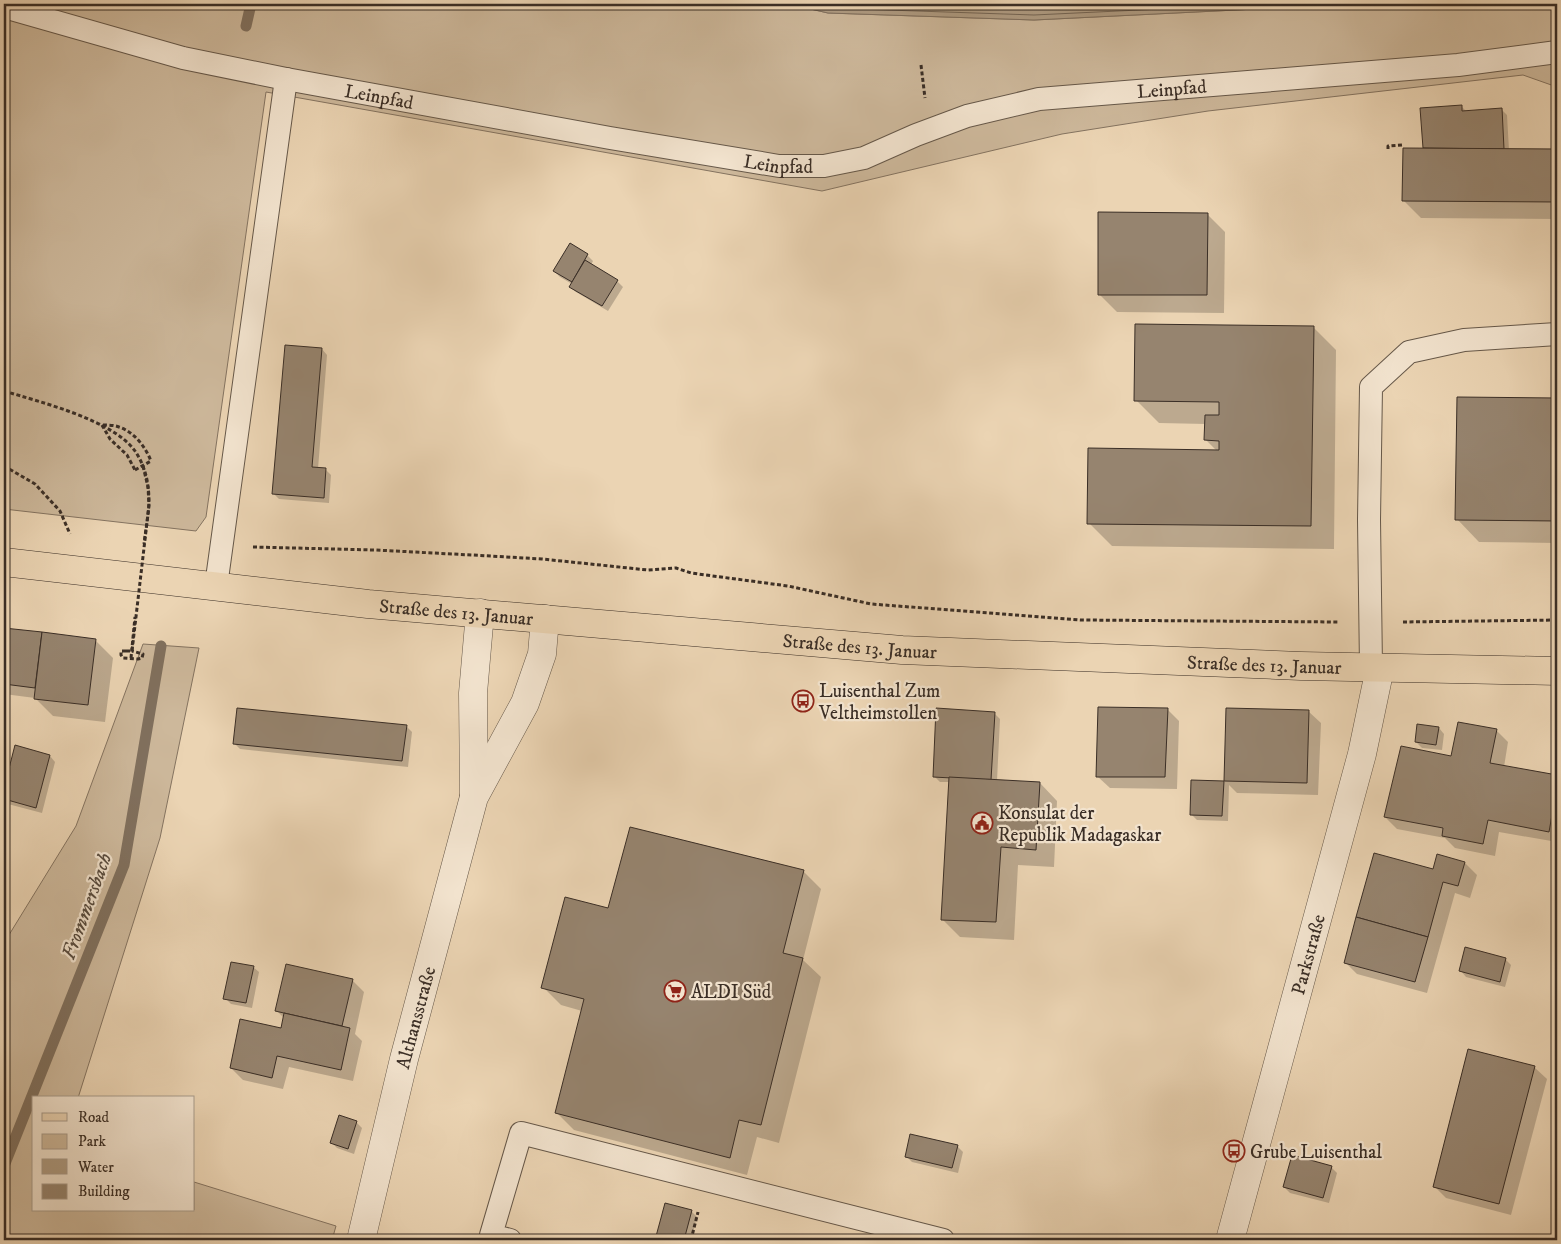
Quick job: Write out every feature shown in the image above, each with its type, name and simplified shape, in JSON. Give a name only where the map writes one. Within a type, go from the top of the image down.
[{"type":"main road","name":"Straße des 13. Januar","points":[[4,562],[368,604],[902,650],[1301,666],[1557,670]]},
{"type":"street","name":"Althansstraße","points":[[474,798],[473,693],[480,613]]},
{"type":"street","name":"Althansstraße","points":[[361,1240],[404,1059],[474,798],[525,703],[542,654],[545,620]]},
{"type":"street","name":"Parkstraße","points":[[1230,1240],[1362,754],[1376,668]]},
{"type":"lane","name":"Leinpfad","points":[[4,7],[183,58],[286,80],[779,166],[824,166],[864,158],[916,135],[967,116],[1039,99],[1458,65],[1557,52]]},
{"type":"lane","points":[[216,586],[286,80]]},
{"type":"lane","points":[[1376,668],[1370,622],[1371,388],[1409,352],[1464,340],[1557,334]]},
{"type":"lane","points":[[510,1240],[491,1235],[521,1133],[943,1240]]},
{"type":"path","points":[[921,65],[924,84]]},
{"type":"path","points":[[1388,149],[1388,146],[1402,145]]},
{"type":"path","points":[[4,392],[62,409],[102,425],[130,445],[144,468],[149,504],[132,651]]},
{"type":"path","points":[[102,425],[118,426],[139,440],[151,461],[144,468],[135,470],[128,455],[110,439],[102,425]]},
{"type":"path","points":[[4,466],[34,484],[60,511],[71,537],[69,569]]},
{"type":"path","points":[[144,545],[149,504]]},
{"type":"path","points":[[221,546],[375,550],[542,559],[648,570],[676,568],[691,573],[788,586],[870,604],[1081,620],[1370,622],[1557,620]]},
{"type":"path","points":[[131,659],[135,616]]},
{"type":"path","points":[[121,651],[132,651],[142,654],[142,658],[123,658],[121,655],[121,651]]},
{"type":"green space","points":[[4,4],[789,4],[828,13],[1034,20],[1328,4],[1557,4],[1557,87],[1523,75],[1208,111],[1062,134],[822,191],[266,92],[206,517],[196,531],[4,509]]},
{"type":"green space","points":[[143,644],[199,648],[160,838],[79,1096],[32,1096],[32,1212],[195,1212],[195,1182],[336,1226],[332,1240],[4,1240],[4,943],[76,826]]},
{"type":"water","points":[[789,4],[1328,4],[1034,20],[828,13]]},
{"type":"building","points":[[1462,105],[1462,111],[1502,108],[1504,149],[1423,148],[1420,108]]},
{"type":"building","points":[[1403,148],[1557,149],[1557,202],[1402,201]]},
{"type":"building","points":[[1098,212],[1208,213],[1207,295],[1098,295]]},
{"type":"building","points":[[570,243],[588,254],[572,282],[553,271]]},
{"type":"building","points":[[585,260],[618,280],[602,306],[569,287]]},
{"type":"building","points":[[1135,324],[1314,326],[1311,526],[1087,524],[1088,448],[1219,450],[1219,441],[1204,440],[1205,415],[1219,415],[1219,402],[1134,401]]},
{"type":"building","points":[[285,345],[322,348],[312,467],[326,468],[324,498],[272,494]]},
{"type":"building","points":[[1457,397],[1557,398],[1557,521],[1455,520]]},
{"type":"building","points":[[4,628],[42,632],[35,688],[4,684]]},
{"type":"building","points":[[42,632],[96,639],[88,705],[34,699]]},
{"type":"building","points":[[1098,707],[1168,708],[1165,777],[1096,777]]},
{"type":"building","points":[[237,708],[407,725],[402,761],[233,744]]},
{"type":"building","points":[[936,708],[995,712],[991,780],[933,777]]},
{"type":"building","points":[[1226,708],[1309,710],[1307,783],[1224,781]]},
{"type":"building","points":[[1458,722],[1497,729],[1490,763],[1557,775],[1557,786],[1549,832],[1488,820],[1483,844],[1442,836],[1443,828],[1384,817],[1401,746],[1451,756]]},
{"type":"building","points":[[1417,724],[1439,727],[1436,745],[1415,742]]},
{"type":"building","points":[[15,745],[50,755],[36,808],[4,799],[4,788]]},
{"type":"building","points":[[949,777],[1040,782],[1036,850],[1001,847],[996,922],[941,920]]},
{"type":"building","points":[[1191,780],[1224,781],[1222,816],[1190,815]]},
{"type":"building","name":"ALDI Süd","points":[[630,827],[804,870],[783,953],[803,958],[761,1125],[739,1120],[730,1158],[555,1113],[584,999],[541,988],[565,897],[608,908]]},
{"type":"building","points":[[1374,853],[1433,869],[1437,854],[1465,862],[1458,886],[1443,882],[1428,937],[1356,917]]},
{"type":"building","points":[[1356,917],[1428,937],[1415,982],[1344,963]]},
{"type":"building","points":[[1465,947],[1506,958],[1500,982],[1459,971]]},
{"type":"building","points":[[231,962],[254,966],[246,1003],[223,999]]},
{"type":"building","points":[[286,964],[353,979],[342,1026],[275,1011]]},
{"type":"building","points":[[284,1013],[350,1028],[341,1070],[277,1056],[272,1078],[230,1068],[240,1019],[281,1028]]},
{"type":"building","points":[[1468,1049],[1535,1066],[1499,1204],[1433,1187]]},
{"type":"building","points":[[339,1115],[357,1121],[348,1149],[330,1143]]},
{"type":"building","points":[[910,1134],[958,1145],[952,1168],[905,1157]]},
{"type":"building","points":[[1292,1155],[1332,1166],[1323,1198],[1283,1187]]},
{"type":"building","points":[[665,1203],[692,1210],[684,1240],[655,1240]]},
{"type":"waterway","name":"Frommersbach","points":[[246,26],[251,4]]},
{"type":"waterway","name":"Frommersbach","points":[[4,1166],[124,865],[161,646]]},
{"type":"place","name":"Luisenthal Zum Veltheimstollen","points":[[803,701]]},
{"type":"place","name":"Konsulat der Republik Madagaskar","points":[[982,823]]},
{"type":"place","name":"ALDI Süd","points":[[675,991]]},
{"type":"place","name":"Grube Luisenthal","points":[[1234,1151]]}]
